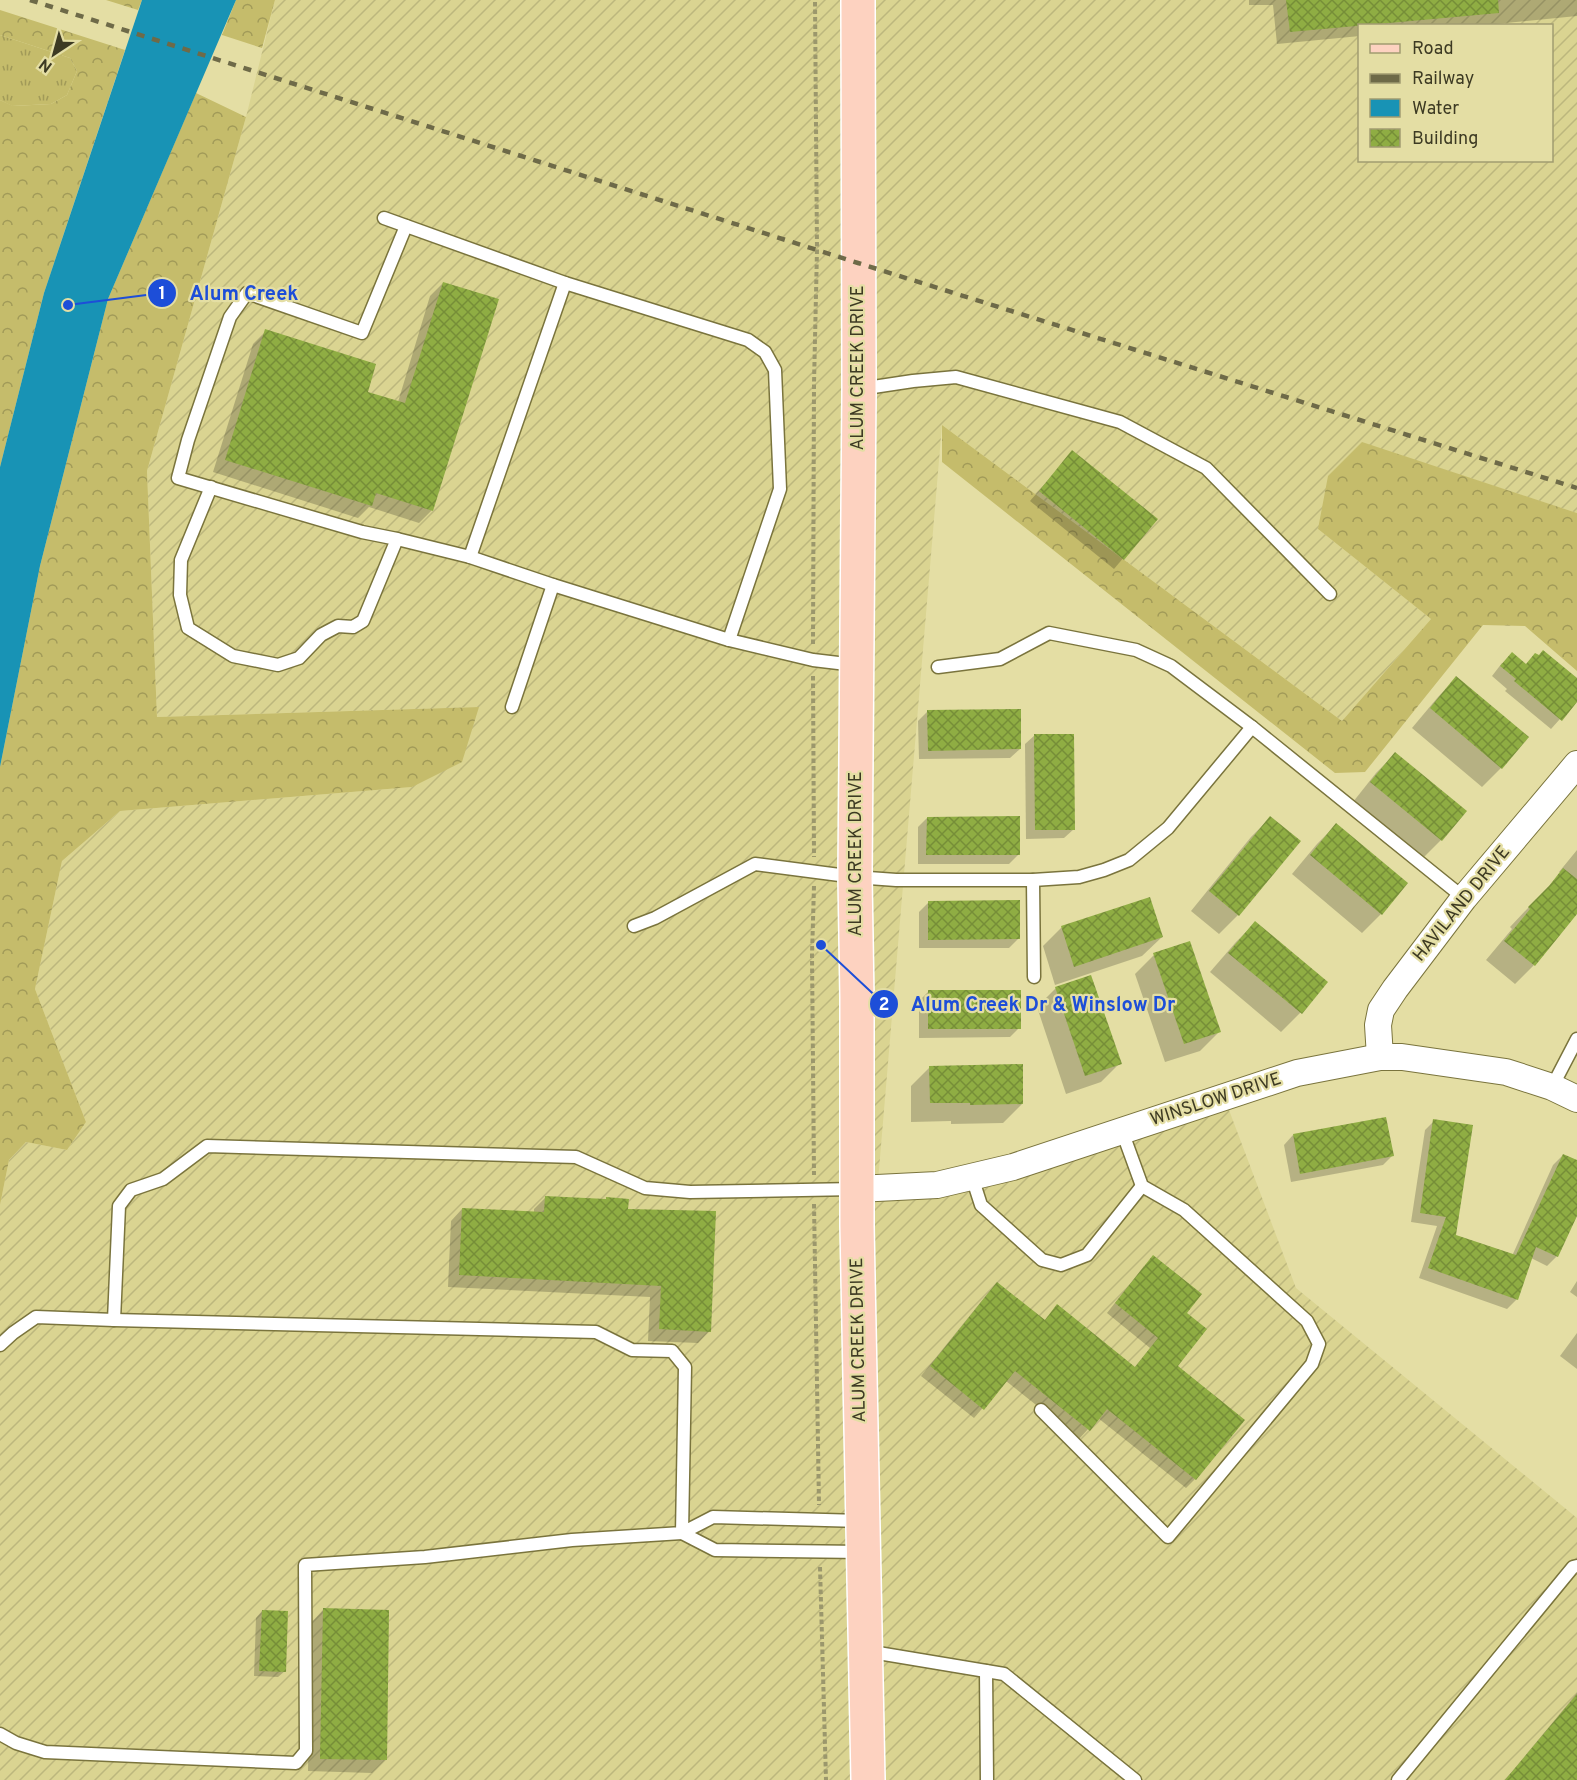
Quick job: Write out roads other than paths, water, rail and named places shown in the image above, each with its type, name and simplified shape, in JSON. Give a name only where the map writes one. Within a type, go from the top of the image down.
[{"type":"main road","name":"ALUM CREEK DRIVE","points":[[858,0],[859,390],[855,877],[858,998],[857,1189],[868,1780]]},
{"type":"street","name":"HAVILAND DRIVE","points":[[1380,1057],[1378,1024],[1381,1010],[1395,989],[1464,898],[1577,764]]},
{"type":"street","name":"WINSLOW DRIVE","points":[[857,1189],[928,1186],[1013,1167],[1297,1072],[1380,1057],[1402,1057],[1506,1072],[1552,1087],[1577,1099]]},
{"type":"lane","points":[[384,218],[565,283],[747,340],[765,352],[775,369],[780,489],[729,640]]},
{"type":"lane","points":[[406,226],[362,333],[247,292],[230,317],[188,440],[178,478],[362,532],[470,557],[729,640],[813,660],[856,665]]},
{"type":"lane","points":[[470,557],[565,283]]},
{"type":"lane","points":[[859,390],[905,382],[956,377],[1119,422],[1206,468],[1330,594]]},
{"type":"lane","points":[[211,487],[181,560],[180,595],[188,628],[233,656],[278,664],[299,658],[321,635],[338,626],[352,627],[363,621],[397,539]]},
{"type":"lane","points":[[512,707],[553,585]]},
{"type":"lane","points":[[938,667],[1000,659],[1049,633],[1136,650],[1170,666],[1252,727],[1464,898]]},
{"type":"lane","points":[[634,926],[655,918],[755,864],[896,880],[1033,880],[1079,877],[1104,870],[1129,860],[1168,828],[1252,727]]},
{"type":"lane","points":[[1033,880],[1034,977]]},
{"type":"lane","points":[[1552,1087],[1577,1038]]},
{"type":"lane","points":[[1041,1410],[1168,1538],[1312,1364],[1319,1344],[1307,1321],[1184,1210],[1142,1186],[1122,1131]]},
{"type":"lane","points":[[114,1320],[119,1206],[131,1190],[163,1179],[207,1146],[576,1157],[645,1188],[690,1192],[857,1189]]},
{"type":"lane","points":[[972,1177],[981,1205],[1042,1260],[1061,1265],[1087,1255],[1142,1186]]},
{"type":"lane","points":[[0,1345],[36,1317],[596,1332],[632,1350],[672,1351],[685,1366],[682,1533]]},
{"type":"lane","points":[[0,1734],[16,1743],[45,1752],[296,1762],[306,1751],[304,1564],[425,1557],[573,1540],[682,1533],[713,1517],[862,1521]]},
{"type":"lane","points":[[682,1533],[715,1550],[863,1552]]},
{"type":"lane","points":[[1398,1780],[1573,1567],[1577,1566]]},
{"type":"lane","points":[[865,1650],[1004,1674],[1135,1780]]},
{"type":"lane","points":[[986,1671],[987,1780]]},
{"type":"water","points":[[142,0],[236,0],[108,299],[40,566],[0,767],[0,467],[44,293]]},
{"type":"railway","points":[[30,0],[1577,488]]},
{"type":"place","name":"Alum Creek","points":[[68,305]]},
{"type":"place","name":"Alum Creek Dr & Winslow Dr","points":[[821,945]]}]
